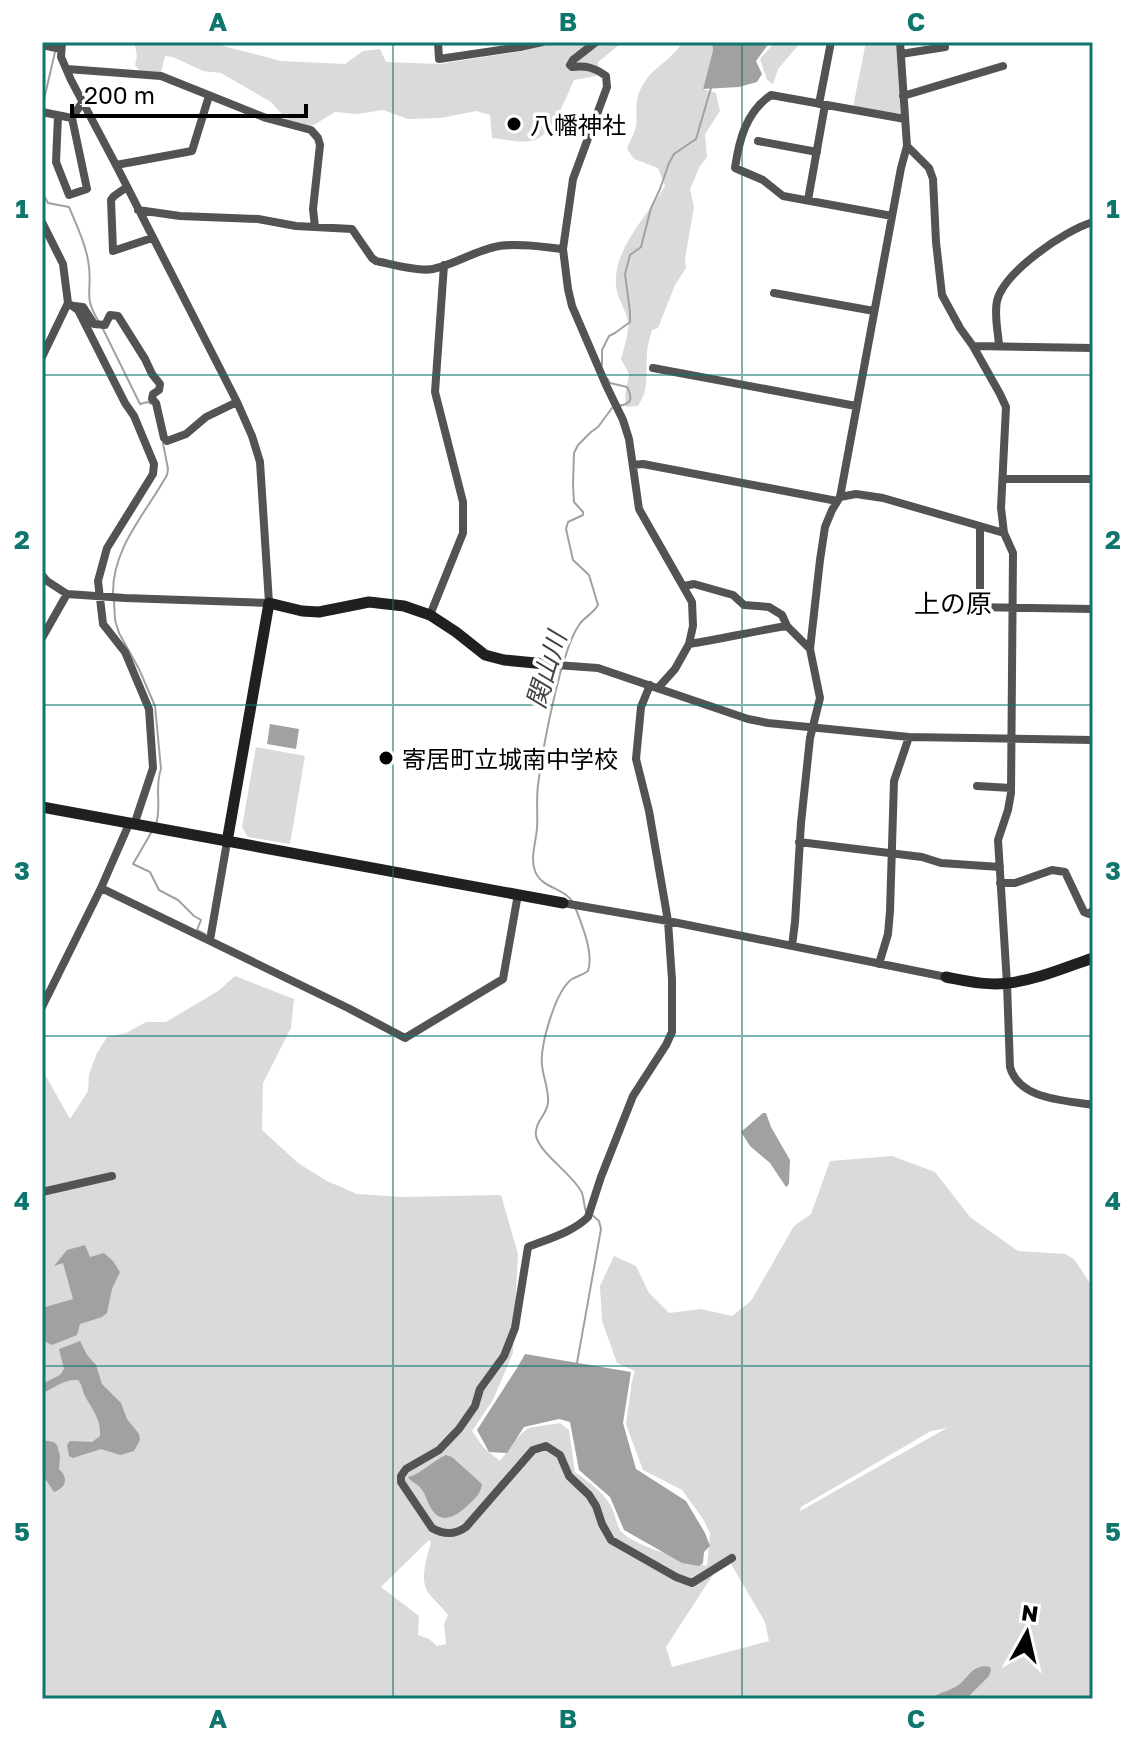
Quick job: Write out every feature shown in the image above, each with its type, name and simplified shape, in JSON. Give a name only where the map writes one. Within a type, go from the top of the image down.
[{"type":"street","points":[[438,42],[439,59],[542,42]]},
{"type":"street","points":[[596,42],[570,65],[596,69],[606,76],[607,87],[573,179],[563,249],[568,289],[572,306],[623,420],[639,509],[692,602],[693,626],[689,644],[675,669],[654,686],[641,707],[636,759],[649,811],[668,921],[672,1032],[633,1096],[588,1217],[558,1235],[528,1247],[517,1318],[504,1356],[480,1389],[475,1406],[439,1450],[406,1469],[401,1482],[432,1528],[453,1534],[466,1527],[533,1450],[546,1446],[560,1455],[569,1476],[589,1495],[611,1540],[692,1583],[732,1558]]},
{"type":"street","points":[[808,200],[831,42]]},
{"type":"street","points":[[792,946],[799,842],[812,728],[820,698],[810,649],[820,560],[825,527],[839,499],[907,146],[900,42]]},
{"type":"street","points":[[901,54],[945,47],[944,42]]},
{"type":"street","points":[[54,47],[237,402],[260,462],[269,603],[210,940]]},
{"type":"street","points":[[903,96],[1003,66]]},
{"type":"street","points":[[67,69],[161,76],[284,124],[311,130],[320,145],[313,209],[315,227]]},
{"type":"street","points":[[892,216],[783,196],[763,180],[735,168],[742,133],[750,116],[771,95],[905,119]]},
{"type":"street","points":[[116,165],[192,151],[209,96]]},
{"type":"street","points":[[58,116],[56,162],[69,195],[87,189],[72,118],[83,101]]},
{"type":"street","points":[[44,113],[72,118]]},
{"type":"street","points":[[758,141],[817,152]]},
{"type":"street","points":[[907,146],[929,168],[933,179],[942,295],[1006,407],[1001,508],[1004,533],[1013,553],[1011,788],[1008,810],[998,840],[1011,1073],[1030,1092],[1093,1105]]},
{"type":"street","points":[[127,187],[111,200],[113,251],[152,238]]},
{"type":"street","points":[[138,210],[352,229],[376,261],[425,269],[498,246],[563,249]]},
{"type":"street","points":[[42,222],[63,264],[71,304],[87,327],[134,416],[154,464],[153,474],[107,548],[98,581],[103,624],[125,652],[149,709],[153,768],[131,824],[42,1007]]},
{"type":"street","points":[[999,345],[996,310],[1005,283],[1053,242],[1093,222]]},
{"type":"street","points":[[430,615],[463,533],[464,521],[463,502],[435,392],[444,265]]},
{"type":"street","points":[[774,293],[874,311]]},
{"type":"street","points":[[71,304],[83,307],[94,324],[105,325],[110,315],[118,316],[160,384],[152,399],[156,403],[167,441],[186,434],[206,417],[237,402]]},
{"type":"street","points":[[42,357],[71,304]]},
{"type":"street","points":[[973,346],[1093,348]]},
{"type":"street","points":[[653,368],[856,406]]},
{"type":"street","points":[[633,465],[643,464],[839,499],[856,494],[883,498],[1004,533]]},
{"type":"street","points":[[1004,479],[1093,479]]},
{"type":"street","points":[[980,526],[980,607]]},
{"type":"street","points":[[42,575],[67,594],[269,603],[319,612],[369,602],[404,606],[430,615],[485,655],[504,660],[598,668],[748,719],[909,737],[1093,740]]},
{"type":"street","points":[[684,586],[705,586],[733,595],[744,605],[769,607],[782,615],[787,626],[810,649]]},
{"type":"street","points":[[42,638],[67,594]]},
{"type":"street","points":[[968,607],[1093,609]]},
{"type":"street","points":[[689,644],[787,626]]},
{"type":"street","points":[[879,964],[888,934],[894,781],[909,737]]},
{"type":"street","points":[[977,786],[1011,788]]},
{"type":"street","points":[[42,807],[668,921],[972,982],[1007,984],[1093,958]]},
{"type":"street","points":[[799,842],[922,857],[941,863],[1000,867]]},
{"type":"street","points":[[1000,883],[1015,883],[1052,870],[1065,872],[1084,912],[1089,914],[1093,910]]},
{"type":"street","points":[[101,888],[405,1038],[503,979],[518,894]]},
{"type":"street","points":[[42,1192],[112,1176]]},
{"type":"shaded area","points":[[115,42],[208,42],[281,61],[345,64],[363,51],[380,49],[386,62],[440,64],[523,51],[552,42],[623,42],[598,62],[599,73],[596,76],[574,80],[545,133],[539,138],[522,142],[492,138],[490,115],[476,111],[441,118],[408,119],[383,110],[357,114],[335,112],[314,125],[306,126],[287,120],[271,102],[221,73],[203,71],[173,57],[165,56],[161,72],[140,71],[135,65],[135,45]]},
{"type":"shaded area","points":[[682,42],[712,42],[703,89],[716,93],[720,111],[705,134],[707,157],[690,189],[694,207],[686,268],[675,285],[658,328],[652,330],[642,399],[638,406],[626,407],[629,374],[621,359],[628,322],[616,286],[617,272],[625,246],[665,186],[658,168],[634,159],[627,149],[635,129],[641,89],[648,77],[674,54]]},
{"type":"shaded area","points":[[712,42],[770,42],[756,61],[762,74],[757,82],[739,87],[703,89],[713,50]]},
{"type":"shaded area","points":[[775,42],[801,42],[778,69],[773,84],[767,80],[760,59]]},
{"type":"shaded area","points":[[866,42],[897,42],[901,114],[853,107]]},
{"type":"shaded area","points":[[270,724],[299,729],[296,749],[267,744]]},
{"type":"shaded area","points":[[256,747],[305,756],[290,844],[248,837],[242,827]]},
{"type":"shaded area","points":[[235,976],[294,999],[291,1028],[263,1083],[262,1130],[298,1163],[327,1181],[357,1194],[402,1197],[501,1195],[518,1254],[513,1353],[493,1400],[472,1431],[484,1448],[500,1461],[528,1428],[560,1423],[569,1430],[575,1472],[607,1501],[620,1530],[636,1542],[674,1556],[707,1566],[710,1533],[682,1490],[643,1470],[626,1424],[635,1371],[617,1363],[602,1321],[600,1286],[614,1256],[636,1266],[649,1293],[669,1313],[701,1309],[732,1316],[751,1301],[794,1226],[811,1214],[830,1161],[892,1156],[935,1172],[970,1217],[1018,1251],[1065,1254],[1074,1259],[1093,1284],[1093,1699],[42,1699],[42,1069],[70,1119],[88,1091],[89,1074],[107,1037],[126,1033],[146,1022],[166,1022],[218,991]],"holes":[[[947,1428],[800,1511],[801,1507],[931,1431]],[[429,1540],[425,1583],[430,1595],[448,1615],[444,1624],[446,1644],[437,1646],[418,1635],[419,1616],[381,1587]],[[728,1559],[765,1622],[769,1641],[672,1667],[666,1647],[716,1570]]]},
{"type":"shaded area","points":[[766,1113],[790,1160],[789,1184],[786,1187],[770,1163],[750,1146],[741,1132]]},
{"type":"shaded area","points":[[85,1245],[90,1257],[104,1253],[120,1272],[112,1289],[107,1313],[80,1324],[77,1335],[52,1345],[42,1340],[42,1308],[73,1299],[63,1263],[54,1266],[67,1250]]},
{"type":"shaded area","points":[[80,1341],[96,1365],[102,1384],[121,1403],[127,1419],[139,1434],[140,1440],[134,1451],[120,1455],[101,1449],[73,1458],[69,1456],[67,1445],[70,1441],[92,1442],[100,1436],[98,1421],[78,1380],[64,1382],[43,1393],[42,1384],[60,1375],[64,1369],[59,1349]]},
{"type":"shaded area","points":[[525,1354],[631,1372],[623,1423],[636,1469],[686,1501],[710,1546],[704,1552],[703,1563],[699,1566],[682,1563],[624,1530],[610,1497],[579,1470],[570,1422],[559,1419],[524,1427],[507,1453],[489,1452],[477,1430]]},
{"type":"shaded area","points":[[42,1440],[54,1442],[60,1456],[59,1469],[65,1482],[54,1492],[42,1474]]},
{"type":"shaded area","points":[[446,1455],[482,1484],[477,1496],[464,1509],[444,1518],[435,1513],[425,1494],[408,1477]]},
{"type":"shaded area","points":[[990,1667],[989,1676],[966,1699],[931,1699],[958,1685],[974,1670]]},
{"type":"waterway","points":[[42,108],[55,52]]},
{"type":"waterway","name":"関山川","points":[[602,365],[602,350],[609,336],[630,322],[625,274],[630,255],[641,247],[651,208],[674,154],[696,139],[711,88]]},
{"type":"waterway","points":[[42,192],[48,203],[69,207],[86,252],[90,300],[99,322]]},
{"type":"waterway","points":[[102,327],[140,404],[151,404]]},
{"type":"waterway","name":"関山川","points":[[607,378],[610,383],[627,387],[629,391],[629,402],[618,406]]},
{"type":"waterway","name":"関山川","points":[[563,664],[576,629],[598,605],[589,575],[573,560],[566,529],[568,522],[583,515],[574,502],[574,453],[612,408]]},
{"type":"waterway","points":[[113,594],[114,577],[124,546],[167,475],[163,443]]},
{"type":"waterway","points":[[114,601],[119,633],[155,706],[161,769],[156,824]]},
{"type":"waterway","name":"関山川","points":[[561,670],[540,770],[533,861],[538,877],[572,901]]},
{"type":"waterway","points":[[151,833],[133,864],[150,872],[159,890],[178,900],[201,920],[197,930],[205,934]]},
{"type":"waterway","name":"関山川","points":[[575,907],[586,939],[588,971],[566,985],[550,1019],[542,1056],[548,1102],[536,1136],[544,1150],[578,1186],[586,1212]]},
{"type":"waterway","name":"関山川","points":[[577,1363],[601,1229],[599,1221],[591,1214]]},
{"type":"place","name":"八幡神社","points":[[514,124]]},
{"type":"place","name":"寄居町立城南中学校","points":[[386,758]]},
{"type":"district","name":"上の原","points":[[953,603]]}]
